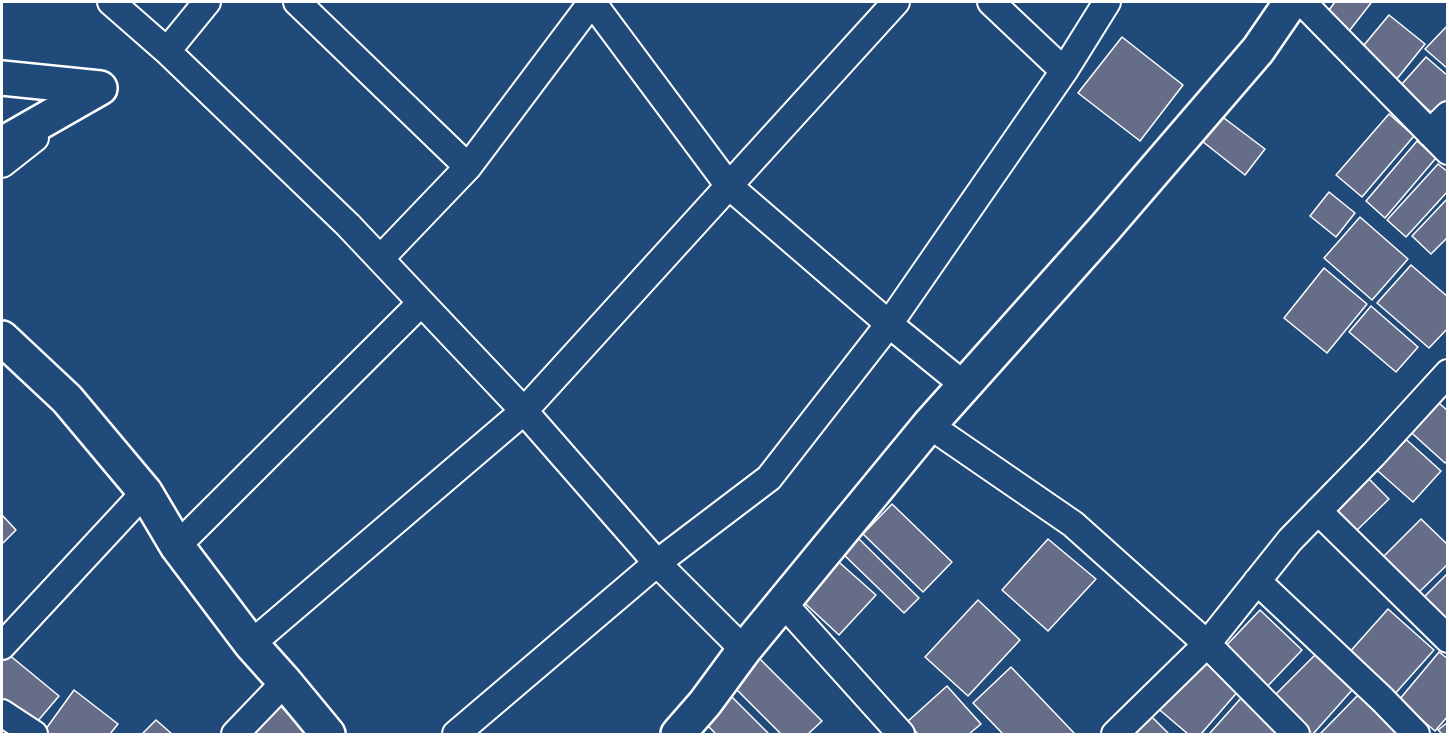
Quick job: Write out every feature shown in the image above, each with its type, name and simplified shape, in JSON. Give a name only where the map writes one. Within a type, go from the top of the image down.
[{"type":"main road","points":[[678,735],[744,650],[929,425],[1105,228],[1242,68],[1291,2]]},
{"type":"main road","points":[[2,78],[100,88]]},
{"type":"main road","points":[[2,144],[100,88]]},
{"type":"main road","points":[[2,338],[67,399],[145,492],[177,546],[251,644],[328,735]]},
{"type":"street","points":[[111,2],[167,51],[348,225],[524,411],[657,563],[744,650]]},
{"type":"street","points":[[167,51],[207,2]]},
{"type":"street","points":[[297,2],[468,167]]},
{"type":"street","points":[[380,259],[468,167],[592,2],[729,186],[964,386]]},
{"type":"street","points":[[251,644],[524,411],[896,2]]},
{"type":"street","points":[[991,2],[1064,71]]},
{"type":"street","points":[[456,735],[657,563],[769,478],[889,324],[1064,71],[1107,2]]},
{"type":"street","points":[[1302,2],[1448,152]]},
{"type":"street","points":[[2,164],[100,88]]},
{"type":"street","points":[[1430,133],[1448,115]]},
{"type":"street","points":[[177,546],[421,303]]},
{"type":"street","points":[[1115,735],[1207,644],[1290,540],[1374,454],[1448,373]]},
{"type":"street","points":[[929,425],[1073,524],[1207,644],[1296,735]]},
{"type":"street","points":[[2,646],[145,492]]},
{"type":"street","points":[[1318,512],[1448,639]]},
{"type":"street","points":[[1257,581],[1382,699],[1416,735]]},
{"type":"street","points":[[783,603],[901,735]]},
{"type":"street","points":[[235,735],[285,682]]},
{"type":"street","points":[[2,713],[34,735]]},
{"type":"building","points":[[1335,2],[1371,3],[1346,35],[1323,18]]},
{"type":"building","points":[[1389,15],[1425,44],[1396,80],[1359,51]]},
{"type":"building","points":[[1448,25],[1448,69],[1425,49]]},
{"type":"building","points":[[1122,37],[1183,85],[1140,141],[1078,93]]},
{"type":"building","points":[[1426,57],[1448,76],[1448,100],[1434,115],[1401,85]]},
{"type":"building","points":[[1212,109],[1265,149],[1245,175],[1193,134]]},
{"type":"building","points":[[1389,114],[1414,136],[1362,197],[1336,175]]},
{"type":"building","points":[[1417,141],[1436,158],[1385,218],[1366,201]]},
{"type":"building","points":[[1438,164],[1448,172],[1448,191],[1406,237],[1387,220]]},
{"type":"building","points":[[1329,192],[1355,213],[1336,237],[1310,216]]},
{"type":"building","points":[[1448,198],[1448,237],[1431,254],[1412,236]]},
{"type":"building","points":[[1360,217],[1408,259],[1372,300],[1324,258]]},
{"type":"building","points":[[1411,265],[1448,297],[1448,328],[1429,348],[1377,303]]},
{"type":"building","points":[[1324,268],[1367,304],[1327,353],[1284,318]]},
{"type":"building","points":[[1371,306],[1418,347],[1396,372],[1349,332]]},
{"type":"building","points":[[1432,397],[1448,411],[1448,460],[1445,463],[1405,427]]},
{"type":"building","points":[[1399,433],[1441,471],[1413,502],[1371,465]]},
{"type":"building","points":[[1363,473],[1389,499],[1351,536],[1325,510]]},
{"type":"building","points":[[892,504],[952,562],[923,592],[863,534]]},
{"type":"building","points":[[2,515],[16,530],[2,544]]},
{"type":"building","points":[[1421,519],[1448,545],[1448,564],[1415,596],[1379,561]]},
{"type":"building","points":[[856,536],[919,598],[904,613],[840,551]]},
{"type":"building","points":[[1048,539],[1096,579],[1048,631],[1002,590]]},
{"type":"building","points":[[832,556],[876,595],[839,635],[796,595]]},
{"type":"building","points":[[1448,573],[1448,616],[1441,623],[1419,602]]},
{"type":"building","points":[[978,600],[1020,640],[968,696],[925,657]]},
{"type":"building","points":[[1388,609],[1434,650],[1393,696],[1347,655]]},
{"type":"building","points":[[1260,610],[1302,650],[1263,691],[1221,651]]},
{"type":"building","points":[[2,649],[59,696],[31,729],[2,705]]},
{"type":"building","points":[[1439,652],[1448,659],[1448,716],[1435,731],[1399,700]]},
{"type":"building","points":[[1317,653],[1353,689],[1313,734],[1305,734],[1270,700]]},
{"type":"building","points":[[1200,655],[1240,689],[1201,734],[1188,734],[1155,706]]},
{"type":"building","points":[[759,658],[822,721],[808,734],[781,734],[732,685]]},
{"type":"building","points":[[1011,667],[1075,734],[1003,734],[973,703]]},
{"type":"building","points":[[947,686],[981,724],[969,734],[918,734],[907,722]]},
{"type":"building","points":[[74,690],[118,724],[110,734],[43,733]]},
{"type":"building","points":[[1361,692],[1404,734],[1320,734]]},
{"type":"building","points":[[730,695],[769,734],[716,734],[703,721]]},
{"type":"building","points":[[1242,697],[1284,734],[1209,734]]},
{"type":"building","points":[[277,702],[306,734],[242,734]]},
{"type":"building","points":[[1147,712],[1169,734],[1125,734]]},
{"type":"building","points":[[156,720],[172,734],[142,734]]},
{"type":"building","points":[[1448,722],[1448,734],[1442,734],[1438,730]]}]
